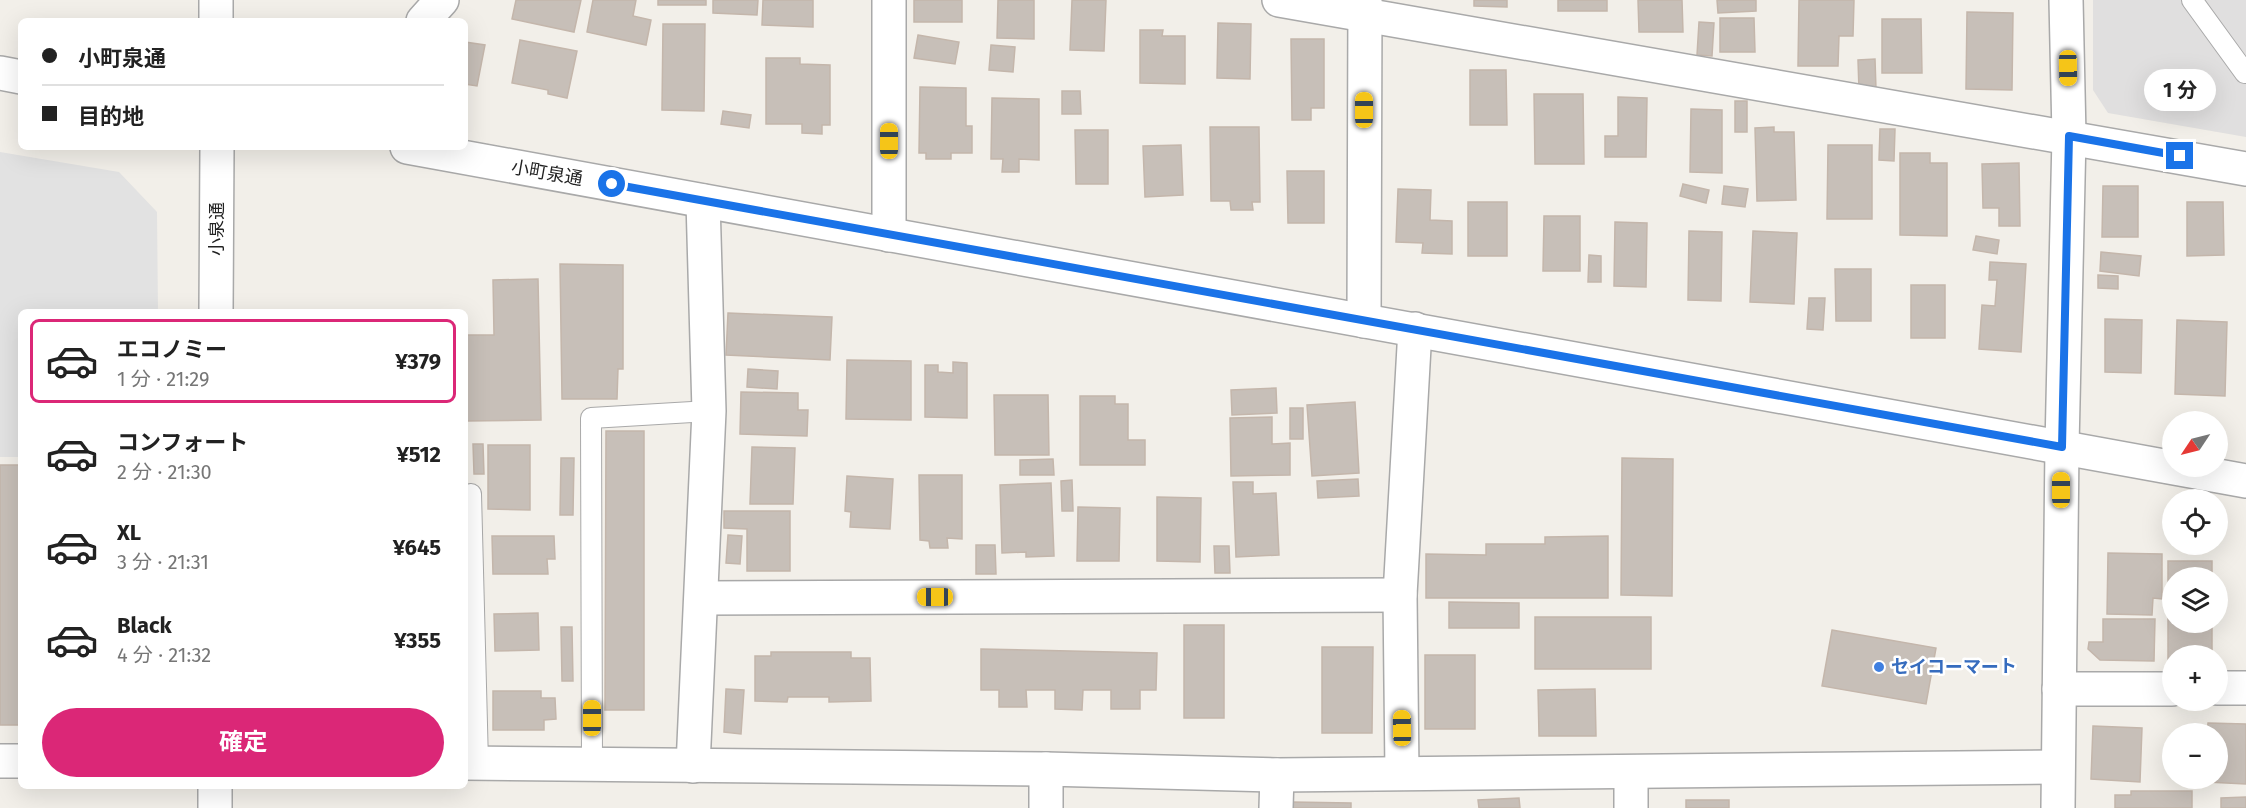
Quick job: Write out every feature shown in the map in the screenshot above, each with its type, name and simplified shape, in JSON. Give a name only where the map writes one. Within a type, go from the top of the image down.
[{"type":"street","points":[[216,0],[216,18]]},
{"type":"street","points":[[426,18],[442,0]]},
{"type":"street","points":[[889,0],[889,235]]},
{"type":"street","points":[[1279,0],[1364,8],[2246,169]]},
{"type":"street","points":[[2058,808],[2062,447],[2069,136],[2066,0]]},
{"type":"street","points":[[1364,8],[1364,321]]},
{"type":"street","points":[[0,73],[18,76]]},
{"type":"street","name":"小泉通","points":[[216,309],[217,150]]},
{"type":"street","name":"小町泉通","points":[[423,150],[2246,481]]},
{"type":"street","points":[[693,766],[703,598],[709,411],[703,201]]},
{"type":"street","points":[[1402,772],[1400,596],[1415,329]]},
{"type":"street","points":[[703,598],[1400,596]]},
{"type":"street","points":[[2228,688],[2246,688]]},
{"type":"street","points":[[2059,689],[2162,689]]},
{"type":"street","points":[[0,761],[18,761]]},
{"type":"street","points":[[471,763],[1046,769],[1277,776],[1402,772],[2057,767]]},
{"type":"street","points":[[1046,769],[1046,808]]},
{"type":"street","points":[[1631,772],[1631,808]]},
{"type":"street","points":[[1276,808],[1277,776]]},
{"type":"street","points":[[215,789],[215,808]]},
{"type":"lane","points":[[2192,0],[2245,73]]},
{"type":"lane","points":[[592,764],[591,418],[709,411]]},
{"type":"lane","points":[[471,494],[471,763]]},
{"type":"shaded area","points":[[2093,0],[2246,0],[2246,137],[2108,113],[2093,90]]},
{"type":"shaded area","points":[[0,152],[119,172],[157,212],[158,309],[18,309],[18,457],[0,457]]},
{"type":"building","points":[[516,0],[581,0],[574,32],[512,19]]},
{"type":"building","points":[[593,0],[636,0],[633,16],[651,20],[646,45],[587,32]]},
{"type":"building","points":[[658,0],[706,0],[706,5],[658,5]]},
{"type":"building","points":[[713,0],[758,0],[757,15],[713,13]]},
{"type":"building","points":[[763,0],[813,0],[813,27],[762,25]]},
{"type":"building","points":[[914,0],[962,0],[962,22],[914,22]]},
{"type":"building","points":[[998,0],[1034,0],[1034,39],[997,38]]},
{"type":"building","points":[[1072,0],[1106,0],[1104,51],[1070,50]]},
{"type":"building","points":[[1474,0],[1507,0],[1507,7],[1474,6]]},
{"type":"building","points":[[1558,0],[1607,0],[1607,11],[1558,11]]},
{"type":"building","points":[[1638,0],[1682,0],[1683,32],[1639,32]]},
{"type":"building","points":[[1717,0],[1756,0],[1756,11],[1718,13]]},
{"type":"building","points":[[1799,0],[1854,0],[1853,36],[1839,36],[1838,66],[1798,66]]},
{"type":"building","points":[[1967,12],[2013,13],[2012,90],[1966,89]]},
{"type":"building","points":[[1720,18],[1754,18],[1755,52],[1720,52]]},
{"type":"building","points":[[1882,19],[1921,19],[1922,73],[1882,73]]},
{"type":"building","points":[[1699,22],[1714,23],[1712,56],[1697,55]]},
{"type":"building","points":[[1218,23],[1251,24],[1250,79],[1217,78]]},
{"type":"building","points":[[663,24],[705,24],[704,111],[662,110]]},
{"type":"building","points":[[1140,30],[1163,30],[1162,36],[1185,36],[1185,84],[1140,83]]},
{"type":"building","points":[[918,35],[959,42],[955,64],[914,58]]},
{"type":"building","points":[[1291,39],[1324,39],[1324,108],[1311,108],[1311,120],[1292,120]]},
{"type":"building","points":[[520,40],[577,51],[567,98],[548,94],[548,90],[512,83]]},
{"type":"building","points":[[468,42],[485,45],[477,86],[468,84]]},
{"type":"building","points":[[991,45],[1015,47],[1013,72],[989,70]]},
{"type":"building","points":[[766,58],[800,58],[800,64],[830,65],[830,125],[822,125],[822,134],[802,133],[802,124],[766,124]]},
{"type":"building","points":[[1875,59],[1876,89],[1859,90],[1858,60]]},
{"type":"building","points":[[1470,70],[1506,70],[1507,125],[1470,125]]},
{"type":"building","points":[[920,87],[966,88],[966,126],[972,126],[972,153],[951,153],[951,159],[926,159],[926,153],[919,153]]},
{"type":"building","points":[[1062,91],[1080,91],[1081,114],[1062,114]]},
{"type":"building","points":[[1534,94],[1583,94],[1584,164],[1535,164]]},
{"type":"building","points":[[1618,97],[1647,98],[1646,157],[1605,157],[1605,136],[1618,136]]},
{"type":"building","points":[[992,98],[1039,99],[1039,160],[1019,159],[1019,172],[1002,172],[1003,159],[991,159]]},
{"type":"building","points":[[1735,101],[1747,101],[1747,132],[1735,132]]},
{"type":"building","points":[[1691,109],[1722,110],[1722,173],[1690,172]]},
{"type":"building","points":[[723,111],[751,115],[749,128],[721,124]]},
{"type":"building","points":[[1210,127],[1259,127],[1260,202],[1252,202],[1253,210],[1231,210],[1230,201],[1211,201]]},
{"type":"building","points":[[1774,127],[1774,132],[1794,132],[1796,200],[1757,201],[1755,128]]},
{"type":"building","points":[[1880,129],[1895,129],[1894,161],[1879,160]]},
{"type":"building","points":[[1075,130],[1108,130],[1108,184],[1076,184]]},
{"type":"building","points":[[1181,145],[1183,195],[1145,197],[1143,146]]},
{"type":"building","points":[[1828,145],[1872,145],[1872,219],[1827,219]]},
{"type":"building","points":[[1900,153],[1930,153],[1930,163],[1947,163],[1947,236],[1900,235]]},
{"type":"building","points":[[2019,163],[2020,226],[1999,226],[1999,208],[1983,208],[1982,164]]},
{"type":"building","points":[[1287,171],[1324,171],[1324,223],[1288,223]]},
{"type":"building","points":[[1683,184],[1709,190],[1706,203],[1680,196]]},
{"type":"building","points":[[1724,186],[1748,189],[1745,207],[1722,204]]},
{"type":"building","points":[[2103,186],[2138,186],[2138,237],[2102,237]]},
{"type":"building","points":[[1398,189],[1431,190],[1430,220],[1452,221],[1452,254],[1422,253],[1423,243],[1396,242]]},
{"type":"building","points":[[1468,202],[1507,202],[1507,256],[1468,256]]},
{"type":"building","points":[[2187,202],[2223,202],[2224,255],[2187,256]]},
{"type":"building","points":[[1544,216],[1580,216],[1580,271],[1543,271]]},
{"type":"building","points":[[1615,222],[1647,223],[1646,287],[1614,286]]},
{"type":"building","points":[[1689,231],[1722,232],[1721,301],[1688,300]]},
{"type":"building","points":[[1753,231],[1797,233],[1794,304],[1750,302]]},
{"type":"building","points":[[1976,236],[1999,240],[1997,254],[1973,250]]},
{"type":"building","points":[[2101,252],[2141,256],[2139,276],[2100,271]]},
{"type":"building","points":[[1589,255],[1601,256],[1601,282],[1588,282]]},
{"type":"building","points":[[1990,262],[2026,264],[2021,352],[1979,349],[1982,305],[1995,306],[1997,280],[1989,280]]},
{"type":"building","points":[[560,264],[623,265],[623,369],[618,369],[617,399],[562,399]]},
{"type":"building","points":[[1835,269],[1871,269],[1871,321],[1836,321]]},
{"type":"building","points":[[2098,275],[2118,276],[2118,289],[2098,288]]},
{"type":"building","points":[[538,279],[541,420],[468,421],[468,335],[494,335],[493,280]]},
{"type":"building","points":[[1911,285],[1945,285],[1945,338],[1911,338]]},
{"type":"building","points":[[1809,298],[1825,298],[1823,330],[1807,329]]},
{"type":"building","points":[[728,313],[832,317],[830,360],[726,355]]},
{"type":"building","points":[[2105,319],[2142,320],[2141,373],[2105,372]]},
{"type":"building","points":[[2177,320],[2227,322],[2225,396],[2175,394]]},
{"type":"building","points":[[847,360],[911,361],[911,420],[846,419]]},
{"type":"building","points":[[953,362],[967,363],[967,418],[925,417],[925,365],[938,365],[938,372],[953,373]]},
{"type":"building","points":[[748,369],[778,371],[777,389],[747,387]]},
{"type":"building","points":[[1276,388],[1277,413],[1232,415],[1231,390]]},
{"type":"building","points":[[741,392],[798,393],[798,410],[808,410],[807,436],[740,434]]},
{"type":"building","points":[[994,395],[1048,395],[1049,455],[995,455]]},
{"type":"building","points":[[1080,396],[1115,396],[1115,404],[1128,404],[1128,440],[1145,440],[1145,465],[1080,465]]},
{"type":"building","points":[[1355,402],[1359,473],[1312,476],[1307,405]]},
{"type":"building","points":[[1290,408],[1303,408],[1303,439],[1290,439]]},
{"type":"building","points":[[1272,417],[1272,444],[1290,443],[1290,475],[1231,476],[1230,418]]},
{"type":"building","points":[[606,431],[644,431],[644,710],[605,710]]},
{"type":"building","points":[[473,444],[483,444],[484,474],[474,474]]},
{"type":"building","points":[[488,445],[530,445],[530,510],[488,509]]},
{"type":"building","points":[[752,447],[795,448],[793,504],[750,504]]},
{"type":"building","points":[[561,458],[574,458],[573,515],[560,515]]},
{"type":"building","points":[[1622,458],[1673,459],[1672,596],[1621,595]]},
{"type":"building","points":[[1053,459],[1054,475],[1020,475],[1020,460]]},
{"type":"building","points":[[0,465],[18,465],[18,725],[0,725]]},
{"type":"building","points":[[919,475],[962,475],[962,539],[947,538],[948,548],[930,548],[929,541],[920,540]]},
{"type":"building","points":[[847,476],[893,479],[890,529],[850,527],[851,512],[845,511]]},
{"type":"building","points":[[1358,479],[1359,496],[1318,498],[1317,481]]},
{"type":"building","points":[[1072,480],[1073,511],[1062,511],[1061,481]]},
{"type":"building","points":[[1233,482],[1253,482],[1253,494],[1276,493],[1279,555],[1236,557]]},
{"type":"building","points":[[1051,483],[1054,556],[1026,557],[1026,552],[1002,553],[1000,485]]},
{"type":"building","points":[[1157,497],[1201,498],[1200,562],[1157,561]]},
{"type":"building","points":[[1078,507],[1120,508],[1119,561],[1077,561]]},
{"type":"building","points":[[724,511],[790,511],[790,571],[747,571],[747,529],[724,528]]},
{"type":"building","points":[[728,535],[742,536],[740,564],[726,563]]},
{"type":"building","points":[[492,536],[554,536],[555,559],[547,559],[548,574],[493,574]]},
{"type":"building","points":[[1608,536],[1608,598],[1426,598],[1426,554],[1486,555],[1486,544],[1545,544],[1545,537]]},
{"type":"building","points":[[976,545],[995,545],[996,574],[976,574]]},
{"type":"building","points":[[1214,546],[1229,546],[1230,573],[1215,573]]},
{"type":"building","points":[[2108,553],[2162,554],[2162,599],[2153,598],[2152,615],[2107,614]]},
{"type":"building","points":[[2168,561],[2212,561],[2212,567],[2168,567]]},
{"type":"building","points":[[1449,602],[1519,603],[1519,628],[1449,628]]},
{"type":"building","points":[[538,613],[539,650],[495,651],[494,614]]},
{"type":"building","points":[[1535,617],[1651,617],[1651,669],[1535,669]]},
{"type":"building","points":[[2103,619],[2155,619],[2154,661],[2100,660],[2088,649],[2089,642],[2103,642]]},
{"type":"building","points":[[1184,625],[1224,625],[1224,718],[1184,718]]},
{"type":"building","points":[[561,627],[572,627],[573,681],[562,681]]},
{"type":"building","name":"セイコーマート","points":[[1832,630],[1936,648],[1926,704],[1822,686]]},
{"type":"building","points":[[2168,633],[2212,633],[2212,645],[2168,645]]},
{"type":"building","points":[[1322,647],[1373,647],[1372,733],[1322,733]]},
{"type":"building","points":[[981,649],[1157,653],[1156,690],[1140,690],[1140,709],[1111,709],[1111,690],[1083,690],[1082,710],[1055,709],[1055,690],[1026,690],[1027,707],[999,707],[999,690],[981,690]]},
{"type":"building","points":[[771,652],[851,652],[851,658],[870,658],[871,701],[829,702],[829,697],[788,697],[787,702],[755,701],[755,656],[771,656]]},
{"type":"building","points":[[1425,655],[1475,655],[1475,729],[1425,729]]},
{"type":"building","points":[[726,689],[744,690],[741,734],[724,732]]},
{"type":"building","points":[[1595,689],[1596,736],[1539,736],[1538,690]]},
{"type":"building","points":[[493,691],[541,691],[541,698],[555,698],[556,719],[544,720],[544,730],[493,730]]},
{"type":"building","points":[[2228,724],[2246,724],[2246,784],[2228,783]]},
{"type":"building","points":[[2093,726],[2142,728],[2140,782],[2091,779]]},
{"type":"building","points":[[2131,791],[2192,791],[2192,808],[2115,808],[2115,795],[2131,795]]},
{"type":"building","points":[[2246,797],[2246,808],[2221,808],[2221,798]]},
{"type":"building","points":[[1519,798],[1520,808],[1479,808],[1478,800]]},
{"type":"building","points":[[1686,800],[1729,800],[1729,808],[1686,808]]},
{"type":"building","points":[[1292,802],[1351,803],[1351,808],[1291,808]]},
{"type":"place","name":"セイコーマート","points":[[1879,667]]},
{"type":"route","points":[[612,184],[2062,447],[2069,136],[2180,156]]}]
